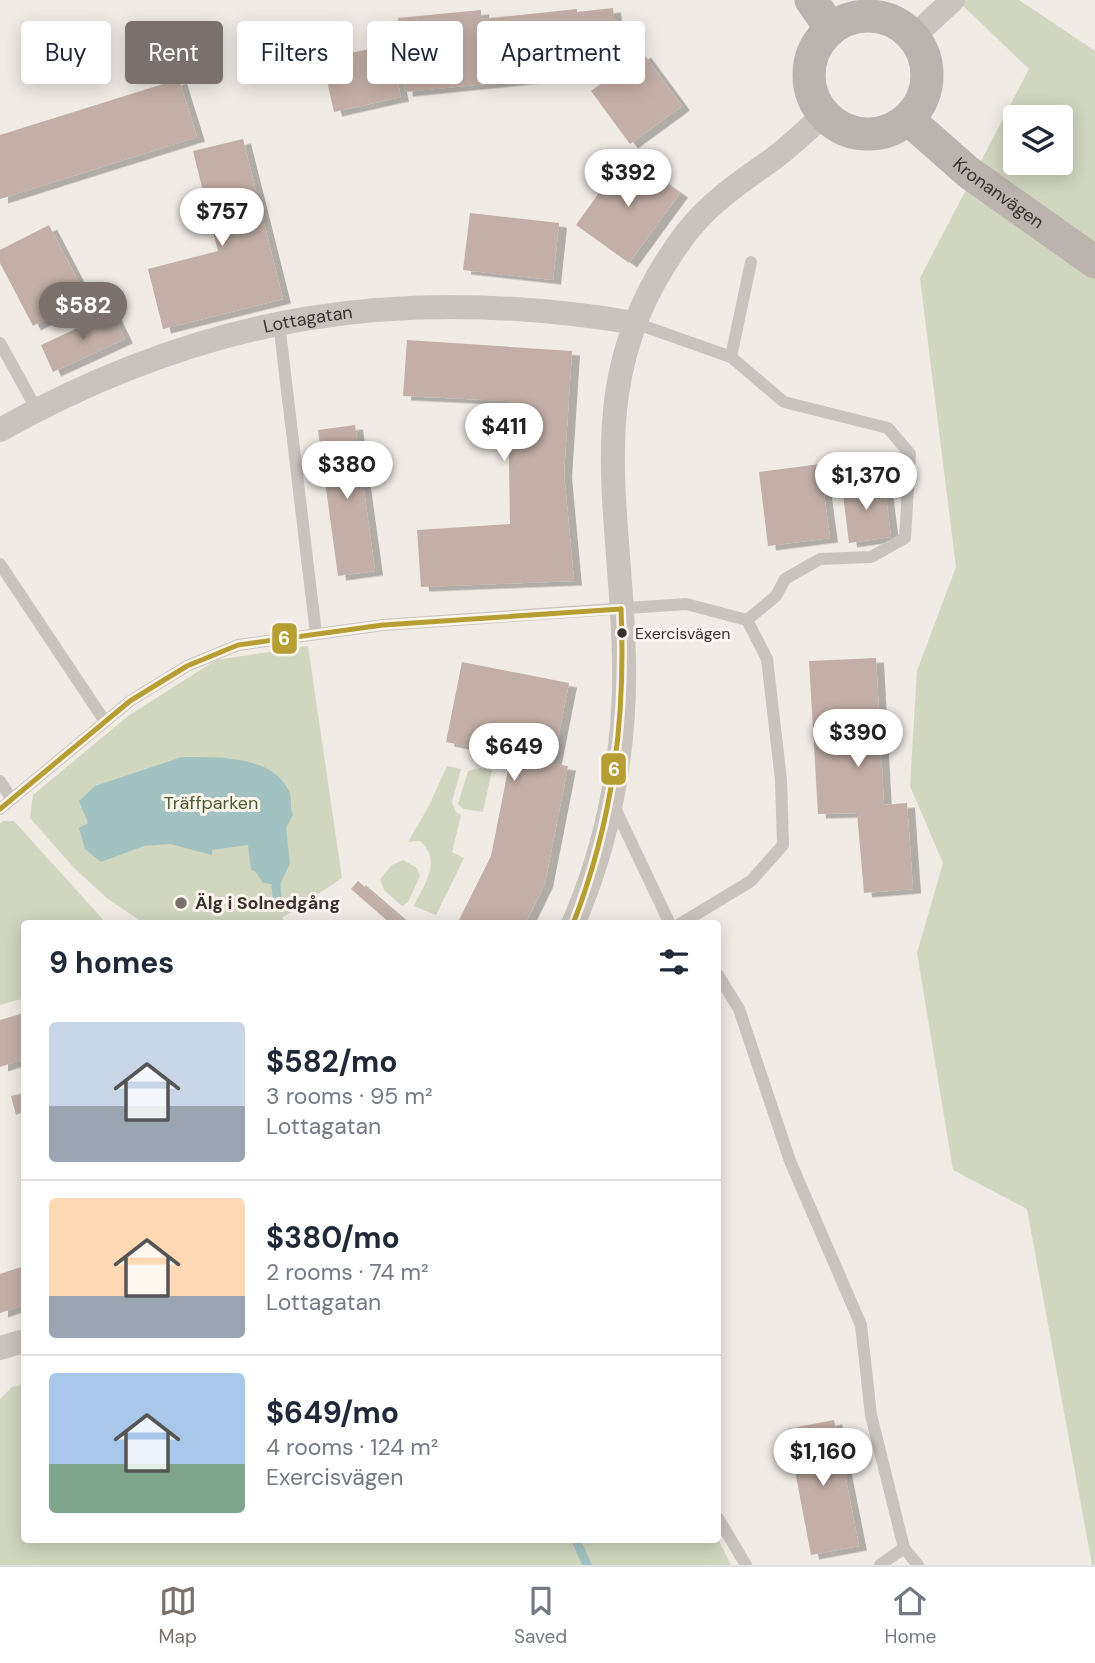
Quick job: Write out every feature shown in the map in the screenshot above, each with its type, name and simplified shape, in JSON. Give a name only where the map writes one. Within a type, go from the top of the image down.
[{"type":"street","points":[[811,0],[831,29]]},
{"type":"street","points":[[914,36],[954,0]]},
{"type":"street","points":[[879,16],[892,20],[914,36],[926,60],[928,73],[923,99],[908,119],[896,128],[870,135],[844,129],[824,115],[815,102],[809,76],[814,51],[831,29],[853,17],[879,16]]},
{"type":"street","points":[[574,920],[593,870],[611,799],[624,691],[612,428],[618,380],[635,323],[661,269],[689,230],[721,195],[765,166],[824,115]]},
{"type":"street","name":"Kronanvägen","points":[[908,119],[968,172],[1095,262]]},
{"type":"street","name":"Lottagatan","points":[[0,430],[119,372],[177,350],[279,323],[364,310],[450,305],[512,307],[635,323]]},
{"type":"street","points":[[0,1349],[21,1342]]},
{"type":"lane","points":[[731,356],[751,262]]},
{"type":"lane","points":[[279,323],[316,634]]},
{"type":"lane","points":[[635,323],[731,356],[784,402],[888,428],[909,454],[905,538],[871,556],[820,559],[786,579],[776,596],[747,620]]},
{"type":"lane","points":[[0,343],[37,410]]},
{"type":"lane","points":[[0,564],[104,720]]},
{"type":"lane","points":[[0,809],[104,720],[187,666],[238,645],[383,625],[686,604],[747,620],[767,659],[781,780],[783,845],[751,881],[687,920]]},
{"type":"lane","points":[[0,781],[11,798]]},
{"type":"lane","points":[[611,799],[668,920]]},
{"type":"lane","points":[[721,980],[739,1009],[790,1161],[861,1325],[871,1415],[904,1548],[919,1565]]},
{"type":"lane","points":[[721,1523],[746,1565]]},
{"type":"lane","points":[[880,1565],[904,1548]]},
{"type":"green space","points":[[957,0],[1019,0],[1095,51],[1095,1565],[1092,1565],[1027,1209],[953,1170],[917,953],[943,863],[910,786],[917,671],[956,567],[920,278],[1003,119],[1003,175],[1073,175],[1073,105],[1010,105],[1029,69]]},
{"type":"green space","name":"Träffparken","points":[[308,646],[342,878],[282,918],[284,920],[139,920],[108,899],[74,868],[30,818],[33,795],[128,716],[216,660]]},
{"type":"green space","points":[[447,766],[461,769],[452,802],[456,812],[461,815],[452,852],[464,858],[436,915],[414,906],[431,865],[427,849],[420,841],[408,842],[429,806]]},
{"type":"green space","points":[[480,768],[492,770],[483,812],[463,809],[458,804],[468,771]]},
{"type":"green space","points":[[3,821],[14,821],[103,920],[21,920],[21,999],[0,1005],[0,824]]},
{"type":"green space","points":[[403,860],[417,868],[420,876],[408,902],[402,906],[384,890],[380,879],[392,865]]},
{"type":"green space","points":[[21,1385],[21,1543],[720,1543],[731,1565],[0,1565],[0,1399],[12,1387]]},
{"type":"water","points":[[182,757],[241,760],[269,770],[280,778],[289,792],[293,815],[286,828],[290,863],[280,885],[263,883],[255,871],[251,870],[248,845],[212,850],[212,855],[170,844],[144,846],[101,862],[85,849],[79,828],[88,823],[79,801],[95,786]]},
{"type":"building","points":[[613,8],[614,21],[477,21],[477,84],[484,84],[405,92],[404,84],[463,84],[463,21],[398,21],[398,18],[481,10],[481,19],[577,9],[577,12]]},
{"type":"building","points":[[367,50],[367,84],[398,84],[401,97],[334,112],[328,84],[353,84],[353,53]]},
{"type":"building","points":[[645,56],[682,106],[630,144],[591,91],[601,84],[645,84]]},
{"type":"building","points":[[163,84],[181,84],[197,137],[0,199],[0,135]]},
{"type":"building","points":[[243,139],[283,299],[163,329],[148,269],[218,251],[193,151]]},
{"type":"building","points":[[626,155],[680,193],[629,263],[576,225]]},
{"type":"building","points":[[470,213],[559,223],[553,280],[463,270]]},
{"type":"building","points":[[49,225],[87,298],[33,326],[0,263],[0,250]]},
{"type":"building","points":[[112,312],[125,339],[53,372],[41,345]]},
{"type":"building","points":[[407,340],[572,351],[564,473],[574,581],[421,587],[417,530],[510,524],[508,401],[403,396]]},
{"type":"building","points":[[355,425],[375,571],[338,576],[318,430]]},
{"type":"building","points":[[820,464],[830,538],[768,546],[759,472]]},
{"type":"building","points":[[884,481],[891,537],[849,543],[842,486]]},
{"type":"building","points":[[876,658],[884,805],[907,803],[913,889],[864,893],[857,813],[818,814],[809,661]]},
{"type":"building","points":[[462,662],[569,683],[553,764],[568,766],[545,883],[527,920],[459,920],[491,856],[511,755],[446,742]]},
{"type":"building","points":[[358,881],[403,920],[386,920],[351,889]]},
{"type":"building","points":[[21,1014],[21,1060],[0,1067],[0,1020]]},
{"type":"building","points":[[21,1094],[21,1113],[16,1115],[11,1096]]},
{"type":"building","points":[[21,1267],[21,1306],[0,1313],[0,1274]]},
{"type":"building","points":[[834,1420],[859,1546],[811,1555],[787,1429]]},
{"type":"waterway","points":[[276,886],[278,905]]},
{"type":"waterway","points":[[577,1543],[587,1565]]},
{"type":"transit line","name":"6","points":[[0,809],[130,701],[187,666],[238,645],[383,625],[621,609]]},
{"type":"transit line","name":"6","points":[[574,920],[598,847],[614,769],[621,690],[621,609]]},
{"type":"place","name":"Exercisvägen","points":[[622,633]]},
{"type":"place","name":"Älg i Solnedgång","points":[[181,903]]}]
